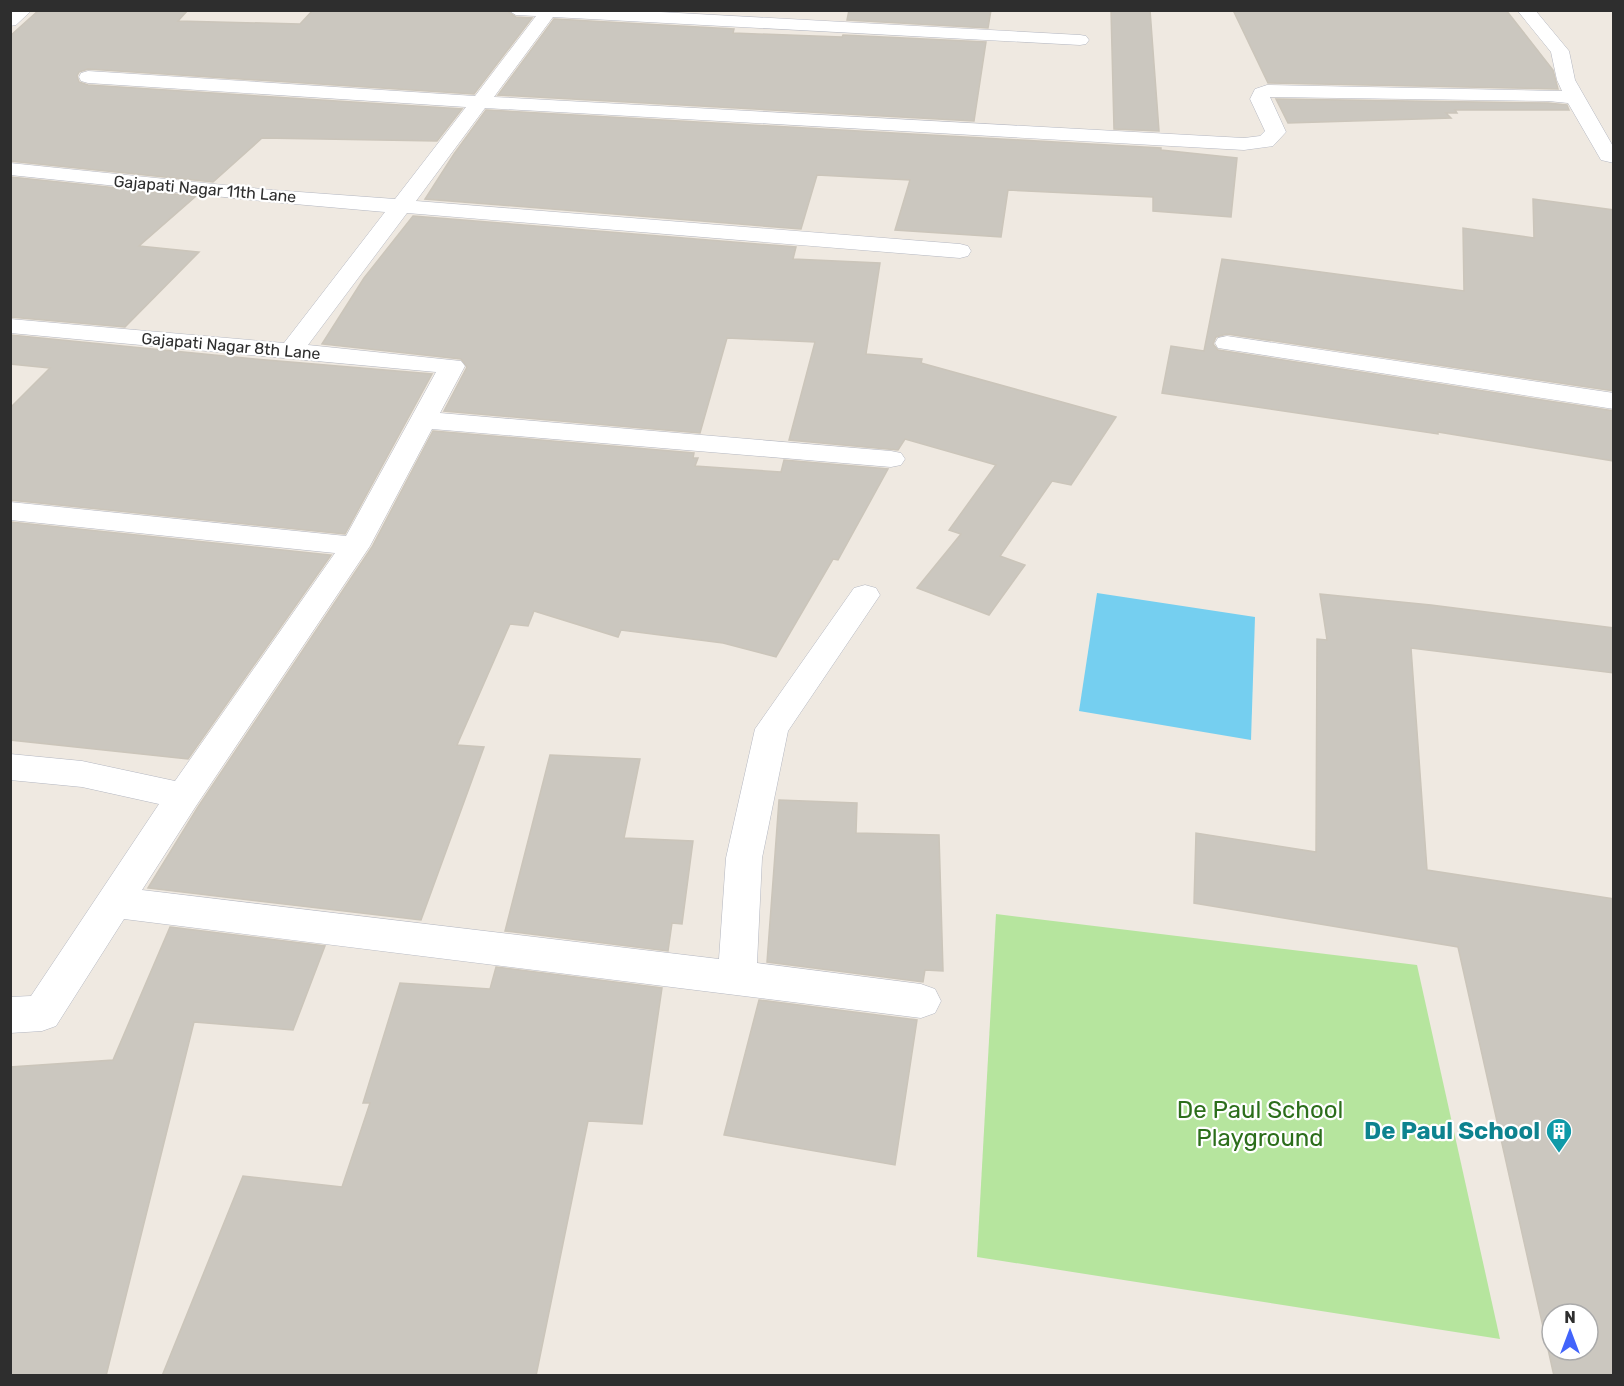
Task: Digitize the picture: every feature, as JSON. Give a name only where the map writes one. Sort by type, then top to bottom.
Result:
[{"type":"street","points":[[10,21],[24,10]]},
{"type":"street","points":[[516,10],[1080,40]]},
{"type":"street","points":[[1525,10],[1560,51],[1566,80],[1575,98],[1608,156],[1614,157]]},
{"type":"street","points":[[291,351],[548,12]]},
{"type":"street","points":[[88,77],[481,102],[1257,144],[1266,142],[1276,132],[1260,99],[1262,93],[1274,90],[1548,95],[1575,98]]},
{"type":"street","name":"Gajapati Nagar 11th Lane","points":[[10,169],[148,184],[400,206],[960,251]]},
{"type":"street","name":"Gajapati Nagar 8th Lane","points":[[10,326],[452,366],[423,420]]},
{"type":"street","points":[[1227,344],[1614,401]]},
{"type":"street","points":[[10,1015],[42,1013],[183,795],[355,546],[423,420],[891,459]]},
{"type":"street","points":[[10,511],[355,546]]},
{"type":"street","points":[[737,978],[744,858],[772,729],[865,595]]},
{"type":"street","points":[[10,767],[82,774],[183,795]]},
{"type":"street","points":[[113,902],[921,1001]]},
{"type":"green space","name":"De Paul School Playground","points":[[996,914],[1417,965],[1500,1339],[977,1257]]},
{"type":"water","points":[[1097,593],[1255,617],[1251,740],[1079,711]]},
{"type":"building","points":[[39,10],[188,10],[178,21],[300,24],[313,10],[506,10],[516,17],[532,18],[474,94],[88,69],[79,72],[77,76],[79,82],[88,85],[462,109],[437,141],[262,138],[213,182],[10,161],[10,36]]},
{"type":"building","points":[[849,10],[991,10],[988,28],[847,20]]},
{"type":"building","points":[[1111,10],[1150,10],[1159,131],[1114,129]]},
{"type":"building","points":[[1233,10],[1506,10],[1553,70],[1558,89],[1268,83]]},
{"type":"building","points":[[554,19],[734,29],[733,33],[842,37],[843,35],[986,42],[974,121],[498,95]]},
{"type":"building","points":[[1276,99],[1548,103],[1567,105],[1569,110],[1455,110],[1457,113],[1446,113],[1451,118],[1288,123]]},
{"type":"building","points":[[486,110],[1161,148],[1161,150],[1237,158],[1231,217],[1153,211],[1153,197],[1008,190],[1001,237],[895,230],[910,180],[817,175],[801,229],[425,199]]},
{"type":"building","points":[[10,177],[196,196],[139,246],[199,252],[125,327],[10,317]]},
{"type":"building","points":[[1533,199],[1614,210],[1614,391],[1227,334],[1216,337],[1213,344],[1218,350],[1614,411],[1614,461],[1438,432],[1438,434],[1162,393],[1171,346],[1204,351],[1222,259],[1464,291],[1463,228],[1534,238]]},
{"type":"building","points":[[413,216],[796,247],[793,259],[880,263],[866,354],[922,359],[921,363],[1116,417],[1071,485],[1052,481],[1000,556],[1025,565],[989,615],[917,588],[961,534],[949,530],[996,465],[905,439],[898,450],[789,440],[815,342],[727,338],[700,433],[444,411],[467,367],[461,359],[322,344],[364,278]]},
{"type":"building","points":[[10,335],[432,374],[345,534],[10,500],[10,408],[50,368],[10,364]]},
{"type":"building","points":[[433,431],[694,453],[693,458],[698,458],[695,466],[781,472],[784,460],[888,469],[838,560],[833,559],[776,657],[723,643],[621,630],[618,637],[534,611],[528,626],[510,624],[457,745],[484,747],[421,920],[148,888],[198,807],[372,547]]},
{"type":"building","points":[[10,522],[331,555],[188,759],[10,740]]},
{"type":"building","points":[[1320,594],[1431,605],[1614,628],[1614,673],[1411,648],[1427,870],[1614,899],[1614,1376],[1554,1376],[1551,1362],[1600,1362],[1600,1302],[1540,1302],[1540,1313],[1458,947],[1194,903],[1196,833],[1316,852],[1317,639],[1327,640]]},
{"type":"building","points":[[550,755],[640,759],[624,838],[693,841],[682,924],[672,923],[668,951],[505,931]]},
{"type":"building","points":[[779,800],[857,803],[856,833],[939,835],[943,971],[925,970],[923,982],[767,962]]},
{"type":"building","points":[[170,927],[325,946],[293,1030],[194,1022],[106,1376],[10,1376],[10,1067],[113,1060]]},
{"type":"building","points":[[496,967],[662,988],[642,1124],[588,1121],[536,1376],[162,1376],[243,1176],[342,1187],[370,1103],[363,1103],[400,983],[490,989]]},
{"type":"building","points":[[759,1000],[917,1020],[895,1165],[724,1135]]},
{"type":"place","name":"De Paul School","points":[[1559,1154]]}]
